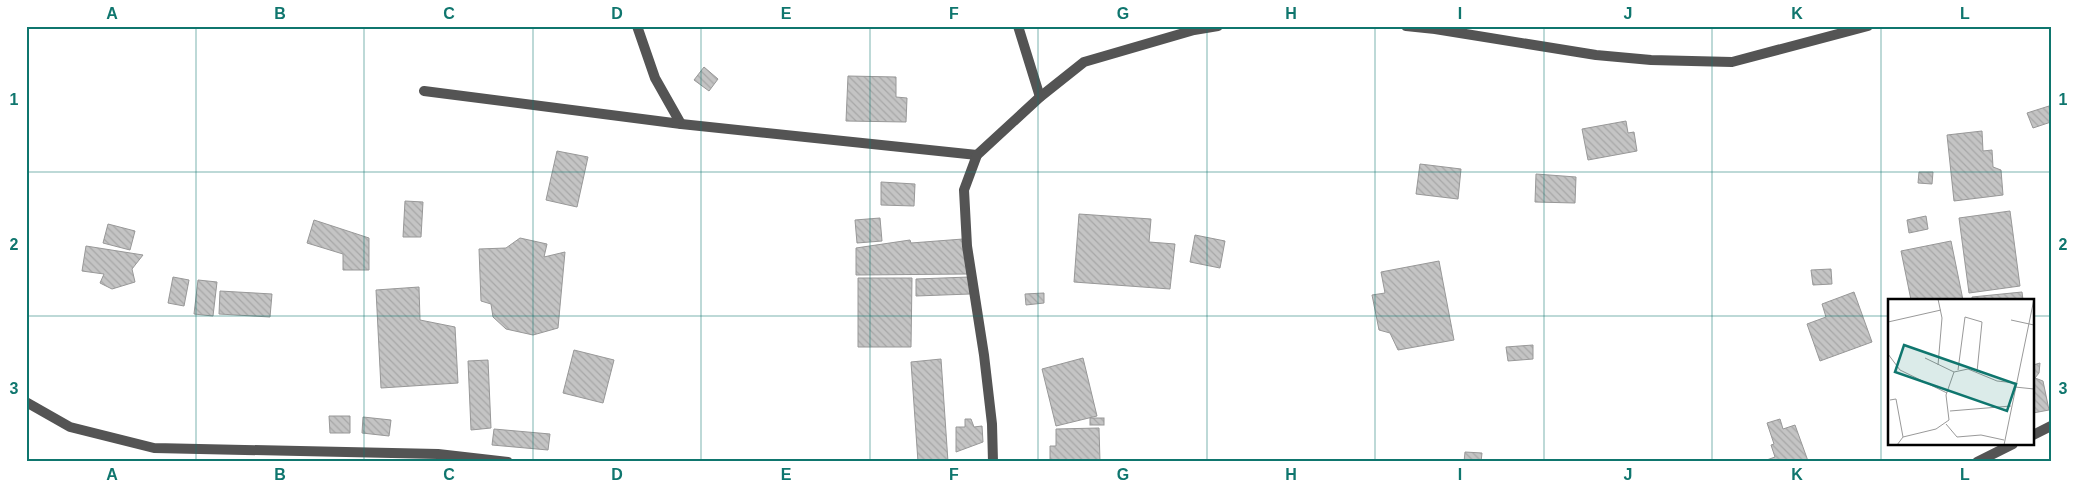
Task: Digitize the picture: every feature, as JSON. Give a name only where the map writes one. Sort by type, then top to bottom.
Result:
[{"type":"street","points":[[637,26],[655,78],[681,124]]},
{"type":"street","points":[[1018,26],[1040,97]]},
{"type":"street","points":[[993,462],[992,424],[967,237],[964,190],[977,155],[1040,97],[1084,62],[1194,30],[1218,26]]},
{"type":"street","points":[[1406,26],[1436,29],[1596,56],[1652,60],[1732,62],[1868,26]]},
{"type":"street","points":[[424,91],[681,124],[977,155]]},
{"type":"street","points":[[26,402],[70,427],[154,448],[438,454],[508,462]]},
{"type":"street","points":[[2034,434],[2051,426]]},
{"type":"street","points":[[1977,462],[2009,446]]},
{"type":"building","points":[[704,67],[718,79],[709,91],[694,80]]},
{"type":"building","points":[[848,76],[896,77],[896,97],[907,98],[906,122],[846,121]]},
{"type":"building","points":[[2049,106],[2051,122],[2033,128],[2027,113]]},
{"type":"building","points":[[1626,121],[1628,133],[1634,132],[1637,151],[1588,160],[1582,129]]},
{"type":"building","points":[[1982,131],[1983,151],[1992,150],[1993,167],[2001,170],[2003,195],[1954,201],[1947,135]]},
{"type":"building","points":[[557,151],[588,157],[577,207],[546,200]]},
{"type":"building","points":[[1420,164],[1461,169],[1458,199],[1416,194]]},
{"type":"building","points":[[1919,172],[1933,172],[1932,184],[1918,183]]},
{"type":"building","points":[[1536,174],[1576,177],[1575,203],[1535,202]]},
{"type":"building","points":[[881,182],[915,184],[914,206],[881,205]]},
{"type":"building","points":[[405,201],[423,202],[421,237],[403,237]]},
{"type":"building","points":[[2010,211],[2020,286],[1969,293],[1959,218]]},
{"type":"building","points":[[1079,214],[1151,219],[1149,242],[1175,244],[1170,289],[1074,282]]},
{"type":"building","points":[[1926,216],[1928,229],[1909,233],[1907,220]]},
{"type":"building","points":[[880,218],[882,241],[857,243],[855,220]]},
{"type":"building","points":[[314,220],[369,238],[369,270],[343,270],[343,254],[307,243]]},
{"type":"building","points":[[108,224],[135,231],[130,250],[103,243]]},
{"type":"building","points":[[1195,235],[1225,241],[1220,268],[1190,262]]},
{"type":"building","points":[[520,238],[547,244],[544,257],[565,252],[558,328],[533,335],[506,329],[493,317],[491,304],[481,301],[479,249],[506,248]]},
{"type":"building","points":[[963,239],[968,274],[856,275],[856,248],[910,240],[911,243]]},
{"type":"building","points":[[1951,241],[1963,299],[1911,299],[1901,251]]},
{"type":"building","points":[[86,246],[143,255],[132,269],[135,282],[112,289],[100,283],[104,274],[82,271]]},
{"type":"building","points":[[1439,261],[1454,340],[1398,350],[1390,333],[1379,330],[1372,295],[1385,293],[1381,272]]},
{"type":"building","points":[[1831,269],[1832,284],[1813,285],[1811,270]]},
{"type":"building","points":[[173,277],[189,280],[184,306],[168,303]]},
{"type":"building","points":[[969,277],[970,294],[916,296],[916,279]]},
{"type":"building","points":[[858,278],[912,278],[911,347],[858,347]]},
{"type":"building","points":[[198,280],[217,282],[213,316],[194,314]]},
{"type":"building","points":[[419,287],[420,320],[455,327],[458,383],[381,388],[376,290]]},
{"type":"building","points":[[220,291],[272,294],[270,317],[219,314]]},
{"type":"building","points":[[1854,292],[1872,342],[1820,361],[1807,324],[1826,317],[1822,304]]},
{"type":"building","points":[[2022,292],[2023,299],[1972,299],[1972,297]]},
{"type":"building","points":[[1044,293],[1044,303],[1026,305],[1025,294]]},
{"type":"building","points":[[1533,345],[1533,359],[1508,361],[1506,347]]},
{"type":"building","points":[[574,350],[614,360],[603,403],[563,393]]},
{"type":"building","points":[[1083,358],[1097,416],[1056,426],[1042,369]]},
{"type":"building","points":[[941,359],[948,462],[918,462],[911,362]]},
{"type":"building","points":[[488,360],[491,428],[471,430],[468,361]]},
{"type":"building","points":[[2040,363],[2039,373],[2035,378],[2043,381],[2049,410],[2034,413],[2034,365]]},
{"type":"building","points":[[329,416],[350,416],[350,433],[330,433]]},
{"type":"building","points":[[363,417],[391,420],[389,436],[362,433]]},
{"type":"building","points":[[1090,418],[1104,418],[1104,425],[1090,425]]},
{"type":"building","points":[[965,419],[971,419],[974,427],[982,426],[983,442],[956,452],[956,427],[965,427]]},
{"type":"building","points":[[1780,419],[1783,429],[1795,425],[1808,461],[1761,462],[1775,457],[1771,445],[1774,444],[1767,423]]},
{"type":"building","points":[[1099,428],[1100,462],[1050,462],[1050,446],[1056,446],[1056,429]]},
{"type":"building","points":[[494,429],[550,434],[548,450],[492,445]]},
{"type":"building","points":[[1465,452],[1482,453],[1481,462],[1464,462]]}]
